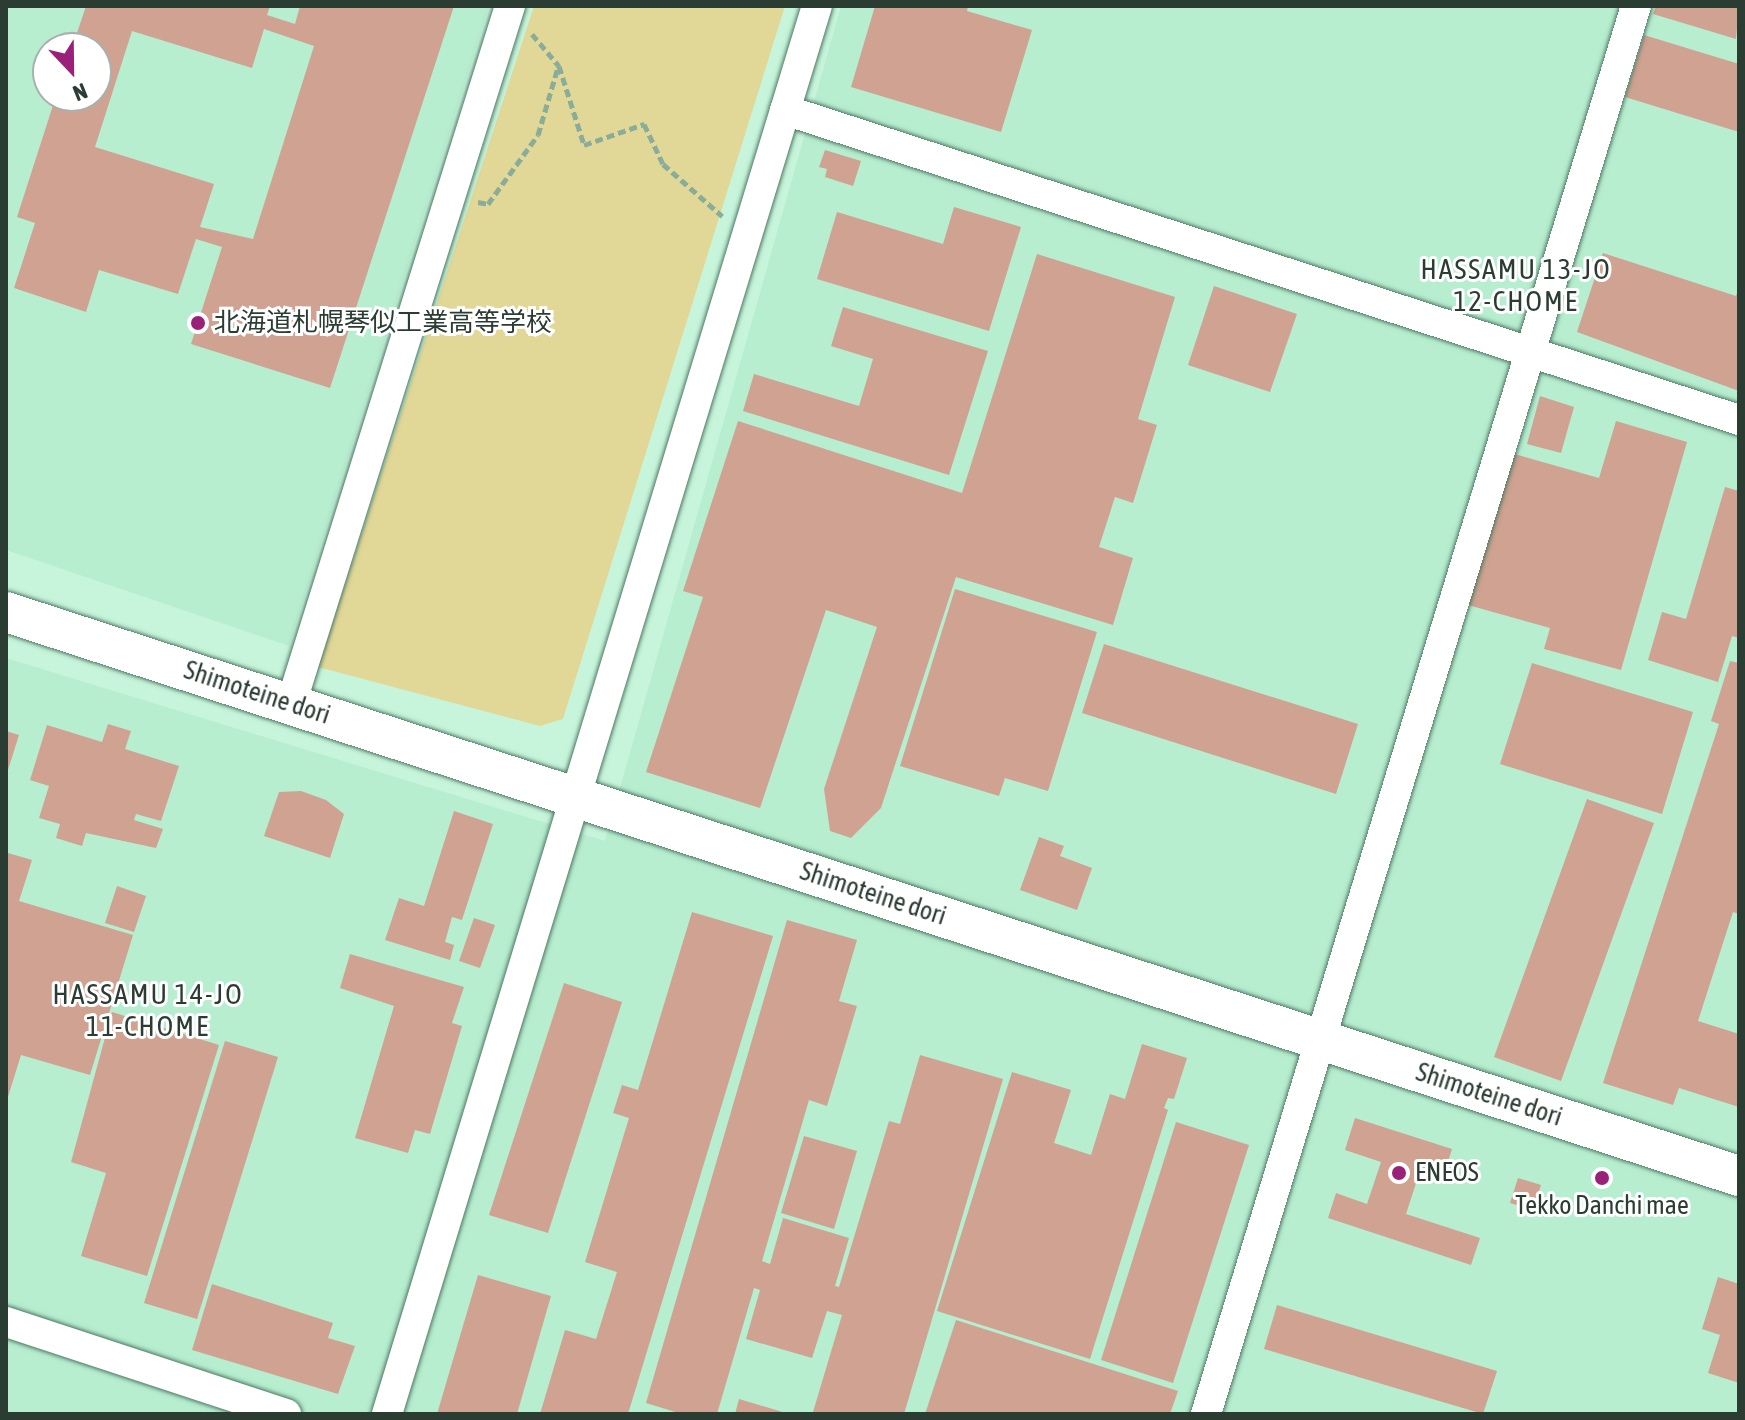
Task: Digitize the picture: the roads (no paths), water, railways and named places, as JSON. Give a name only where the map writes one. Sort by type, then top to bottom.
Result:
[{"type":"main road","name":"Shimoteine dori","points":[[6,612],[1739,1176]]},
{"type":"street","points":[[291,704],[510,6]]},
{"type":"street","points":[[387,1414],[817,6]]},
{"type":"street","points":[[1206,1414],[1636,6]]},
{"type":"street","points":[[785,110],[1739,420]]},
{"type":"street","points":[[6,1322],[286,1414]]},
{"type":"place","name":"北海道札幌琴似工業高等学校","points":[[198,323]]},
{"type":"place","name":"ENEOS","points":[[1399,1173]]},
{"type":"place","name":"Tekko Danchi mae","points":[[1602,1178]]},
{"type":"district","name":"HASSAMU 13-JO 12-CHOME","points":[[1516,285]]},
{"type":"district","name":"HASSAMU 14-JO 11-CHOME","points":[[148,1010]]}]
